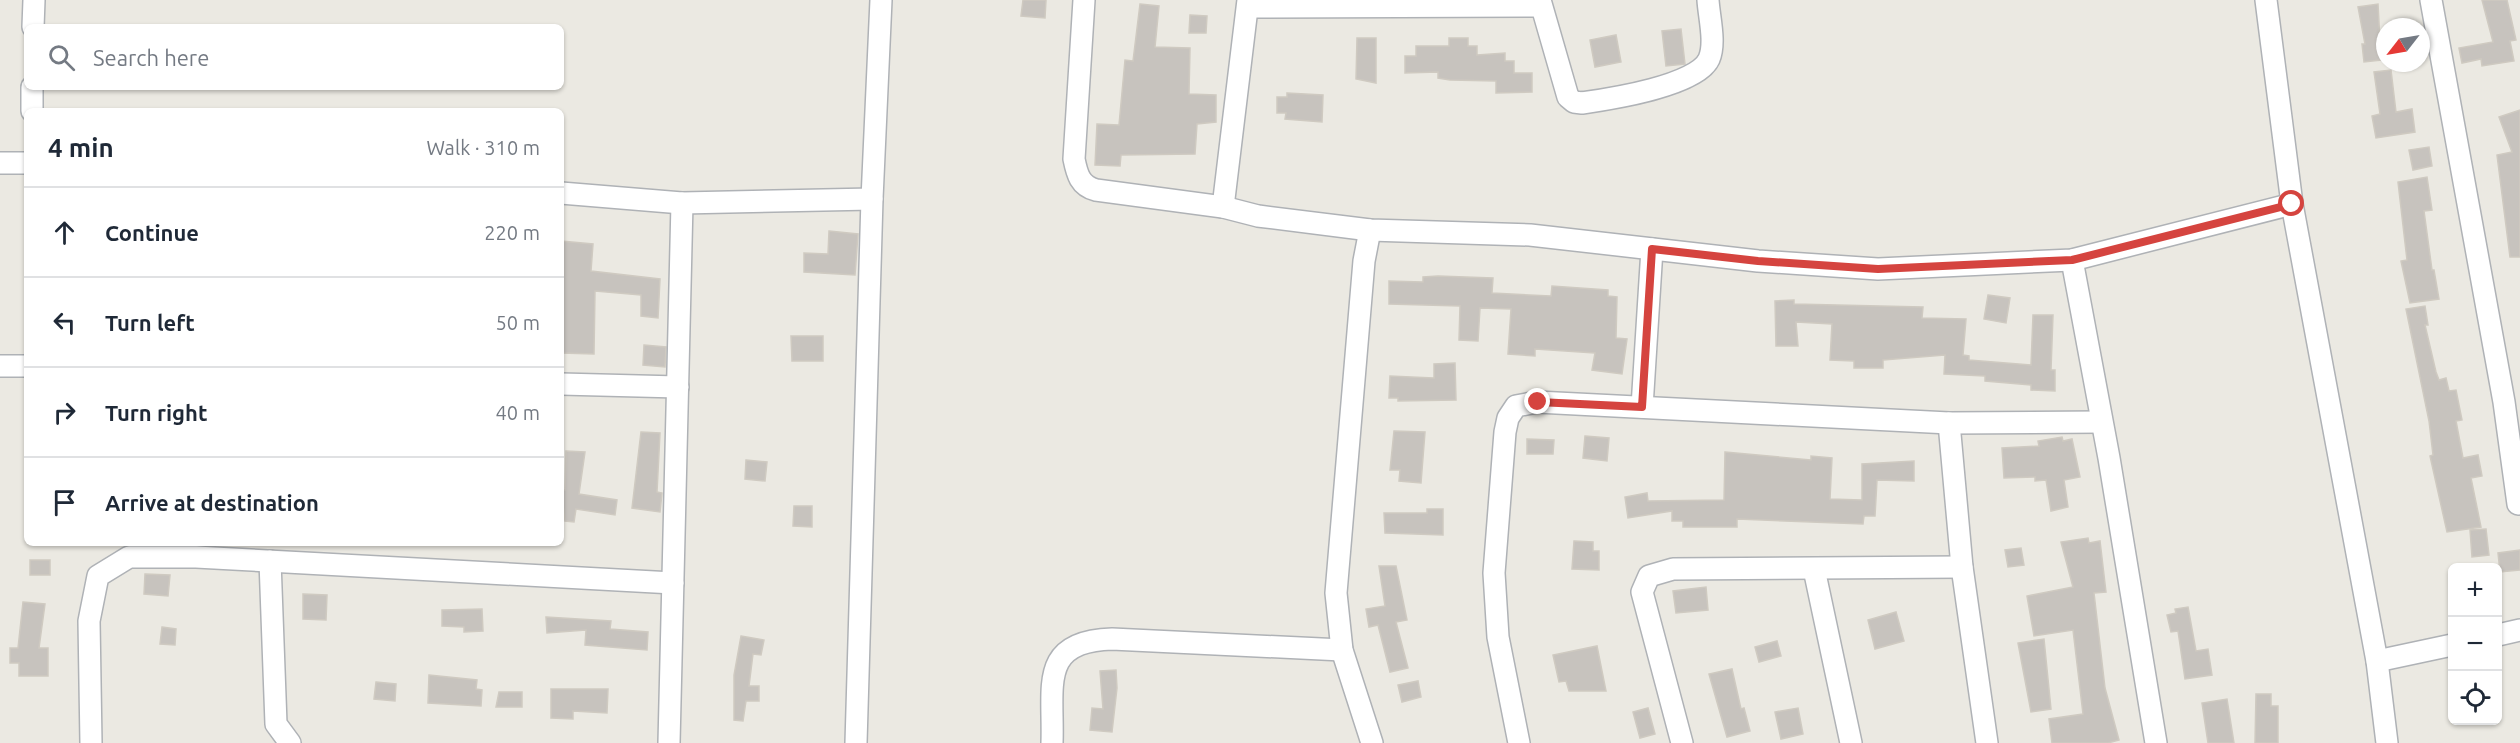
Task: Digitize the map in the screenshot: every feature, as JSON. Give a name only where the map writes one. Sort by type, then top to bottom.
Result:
[{"type":"street","points":[[33,0],[33,24]]},
{"type":"street","points":[[856,743],[872,199],[881,0]]},
{"type":"street","points":[[1084,0],[1074,159],[1079,179],[1087,188],[1096,190],[1223,207],[1258,216],[1370,230],[1530,235],[1758,261],[1878,269],[2072,260],[2292,204]]},
{"type":"street","points":[[1223,207],[1248,4],[1540,3],[1568,97],[1574,102],[1582,103],[1678,82],[1702,69],[1712,51],[1708,0]]},
{"type":"street","points":[[2266,0],[2292,204],[2377,661],[2387,743]]},
{"type":"street","points":[[2431,0],[2512,401],[2518,504]]},
{"type":"street","points":[[32,90],[32,108]]},
{"type":"street","points":[[0,163],[24,164]]},
{"type":"street","points":[[564,193],[682,203],[872,199]]},
{"type":"street","points":[[669,743],[682,203]]},
{"type":"street","points":[[1370,230],[1364,261],[1336,593],[1342,650],[1371,743]]},
{"type":"street","points":[[1642,407],[1652,249]]},
{"type":"street","points":[[2072,260],[2156,743]]},
{"type":"street","points":[[0,366],[24,366]]},
{"type":"street","points":[[564,384],[678,387]]},
{"type":"street","points":[[1519,743],[1498,637],[1494,573],[1499,489],[1508,418],[1515,406],[1538,402],[1949,423],[2102,422]]},
{"type":"street","points":[[1949,423],[1962,567],[1987,743]]},
{"type":"street","points":[[91,743],[89,621],[98,576],[129,557],[196,557],[673,583]]},
{"type":"street","points":[[270,561],[276,724],[290,743]]},
{"type":"street","points":[[1682,743],[1642,592],[1649,576],[1672,569],[1962,567]]},
{"type":"street","points":[[1814,569],[1851,743]]},
{"type":"street","points":[[2502,634],[2520,630]]},
{"type":"street","points":[[1052,743],[1054,675],[1057,663],[1074,644],[1091,639],[1112,639],[1342,650]]},
{"type":"street","points":[[2377,661],[2448,646]]},
{"type":"building","points":[[1023,0],[1046,0],[1045,18],[1021,16]]},
{"type":"building","points":[[2482,0],[2507,0],[2516,40],[2510,41],[2514,61],[2482,66],[2481,59],[2462,63],[2459,48],[2493,42]]},
{"type":"building","points":[[1140,4],[1159,6],[1155,47],[1190,48],[1189,94],[1216,95],[1216,122],[1197,124],[1195,154],[1121,155],[1120,166],[1095,165],[1097,124],[1119,125],[1125,60],[1133,61]]},
{"type":"building","points":[[2378,4],[2376,61],[2364,62],[2362,44],[2365,44],[2358,7]]},
{"type":"building","points":[[1190,15],[1207,16],[1206,33],[1189,33]]},
{"type":"building","points":[[1681,29],[1685,64],[1666,66],[1662,31]]},
{"type":"building","points":[[1616,35],[1621,62],[1595,67],[1590,40]]},
{"type":"building","points":[[1357,38],[1376,38],[1376,83],[1356,79]]},
{"type":"building","points":[[1449,38],[1468,38],[1468,46],[1477,46],[1477,55],[1505,53],[1505,61],[1514,61],[1514,73],[1532,73],[1532,92],[1496,93],[1496,81],[1450,80],[1438,78],[1438,72],[1405,73],[1405,56],[1416,56],[1416,46],[1449,46]]},
{"type":"building","points":[[2374,72],[2391,72],[2396,112],[2412,109],[2415,132],[2376,138],[2372,116],[2380,114]]},
{"type":"building","points":[[1287,93],[1323,95],[1322,122],[1285,119],[1286,113],[1277,113],[1277,97],[1287,97]]},
{"type":"building","points":[[2520,110],[2520,257],[2510,257],[2497,155],[2512,152],[2499,117]]},
{"type":"building","points":[[2429,147],[2432,166],[2413,170],[2409,150]]},
{"type":"building","points":[[2427,177],[2432,210],[2424,211],[2432,270],[2434,270],[2439,299],[2410,303],[2401,261],[2407,260],[2398,182]]},
{"type":"building","points":[[829,231],[858,234],[855,275],[804,272],[804,253],[828,254]]},
{"type":"building","points":[[564,241],[593,244],[591,271],[660,279],[658,318],[641,316],[641,295],[595,291],[594,354],[564,353]]},
{"type":"building","points":[[1423,277],[1493,278],[1492,293],[1551,296],[1552,286],[1608,290],[1608,296],[1617,297],[1616,338],[1627,339],[1622,374],[1592,370],[1595,353],[1535,349],[1535,356],[1508,354],[1511,309],[1480,308],[1478,341],[1459,340],[1460,306],[1389,304],[1389,281],[1423,282]]},
{"type":"building","points":[[1988,295],[2010,298],[2006,323],[1984,319]]},
{"type":"building","points":[[1794,300],[1794,304],[1923,307],[1922,318],[1966,319],[1963,355],[1969,356],[1969,360],[2031,365],[2033,315],[2053,315],[2051,370],[2055,370],[2055,391],[2031,390],[2031,385],[1985,381],[1985,376],[1944,374],[1945,355],[1883,360],[1883,368],[1854,368],[1854,361],[1830,360],[1832,324],[1796,322],[1798,346],[1776,346],[1775,301]]},
{"type":"building","points":[[2425,306],[2428,325],[2425,325],[2436,372],[2439,380],[2446,378],[2449,391],[2456,390],[2462,420],[2456,421],[2463,458],[2478,455],[2482,476],[2471,478],[2481,527],[2447,532],[2430,456],[2433,455],[2429,421],[2406,309]]},
{"type":"building","points":[[791,336],[823,336],[823,361],[792,361]]},
{"type":"building","points":[[644,345],[666,347],[665,367],[643,365]]},
{"type":"building","points":[[1455,363],[1456,400],[1398,401],[1398,398],[1389,398],[1390,376],[1434,378],[1434,364]]},
{"type":"building","points":[[1394,431],[1425,432],[1421,483],[1399,481],[1400,470],[1390,470]]},
{"type":"building","points":[[641,432],[660,433],[657,492],[662,493],[660,512],[632,508]]},
{"type":"building","points":[[1585,436],[1609,438],[1607,461],[1583,458]]},
{"type":"building","points":[[2062,437],[2063,441],[2072,439],[2080,477],[2064,480],[2068,507],[2051,511],[2046,480],[2035,481],[2035,477],[2004,478],[2002,448],[2039,446],[2038,441]]},
{"type":"building","points":[[1527,439],[1554,440],[1553,454],[1527,454]]},
{"type":"building","points":[[566,451],[585,452],[579,494],[617,500],[615,515],[576,509],[574,522],[565,521]]},
{"type":"building","points":[[1725,452],[1811,460],[1811,456],[1832,458],[1830,499],[1862,500],[1862,464],[1914,461],[1914,481],[1877,480],[1875,516],[1864,516],[1863,524],[1737,519],[1737,527],[1683,527],[1683,521],[1672,521],[1672,511],[1628,518],[1625,497],[1647,493],[1648,501],[1724,500]]},
{"type":"building","points":[[746,460],[767,462],[765,481],[745,479]]},
{"type":"building","points":[[794,506],[812,506],[812,527],[793,526]]},
{"type":"building","points":[[1427,509],[1443,509],[1443,535],[1385,533],[1384,513],[1427,513]]},
{"type":"building","points":[[2486,529],[2489,555],[2472,557],[2470,530]]},
{"type":"building","points":[[2088,538],[2089,543],[2100,541],[2106,592],[2094,593],[2105,688],[2119,740],[2108,743],[2052,743],[2049,719],[2083,714],[2073,630],[2034,636],[2027,596],[2073,587],[2061,542]]},
{"type":"building","points":[[1574,541],[1593,542],[1593,551],[1599,551],[1599,570],[1572,569]]},
{"type":"building","points":[[2021,548],[2024,565],[2008,567],[2005,550]]},
{"type":"building","points":[[2520,550],[2520,570],[2502,572],[2502,563],[2499,563],[2498,553]]},
{"type":"building","points":[[30,560],[50,560],[50,575],[30,575]]},
{"type":"building","points":[[1379,566],[1396,566],[1407,620],[1396,622],[1408,668],[1390,672],[1378,625],[1369,627],[1366,609],[1385,606]]},
{"type":"building","points":[[145,574],[170,575],[168,596],[144,594]]},
{"type":"building","points":[[1706,587],[1708,610],[1676,613],[1673,591]]},
{"type":"building","points":[[303,594],[327,595],[326,620],[303,619]]},
{"type":"building","points":[[23,602],[45,604],[39,648],[48,648],[48,676],[19,676],[19,663],[10,663],[10,648],[18,648]]},
{"type":"building","points":[[2188,607],[2196,651],[2208,649],[2212,675],[2185,679],[2178,631],[2171,632],[2167,615],[2176,613],[2175,609]]},
{"type":"building","points":[[482,609],[483,631],[464,632],[464,627],[442,626],[442,610]]},
{"type":"building","points":[[1896,612],[1904,641],[1875,649],[1868,620]]},
{"type":"building","points":[[546,617],[611,621],[610,629],[648,632],[647,650],[585,645],[586,630],[547,633]]},
{"type":"building","points":[[162,627],[176,629],[175,645],[160,644]]},
{"type":"building","points":[[741,636],[764,640],[761,655],[753,654],[749,686],[759,686],[759,701],[746,701],[743,721],[734,720],[734,675]]},
{"type":"building","points":[[2044,639],[2051,709],[2031,712],[2018,643]]},
{"type":"building","points":[[1777,641],[1781,656],[1759,662],[1755,647]]},
{"type":"building","points":[[1597,646],[1606,691],[1569,691],[1566,681],[1559,682],[1553,655]]},
{"type":"building","points":[[1732,669],[1741,709],[1744,708],[1750,731],[1727,737],[1709,674]]},
{"type":"building","points":[[1116,670],[1117,688],[1112,732],[1090,730],[1092,708],[1103,709],[1100,671]]},
{"type":"building","points":[[429,675],[477,680],[476,689],[482,690],[481,706],[428,703]]},
{"type":"building","points":[[1418,681],[1421,697],[1402,702],[1398,685]]},
{"type":"building","points":[[376,682],[396,684],[395,701],[374,699]]},
{"type":"building","points":[[551,689],[608,689],[607,713],[573,711],[573,719],[551,718]]},
{"type":"building","points":[[499,692],[522,692],[522,707],[496,707]]},
{"type":"building","points":[[2256,694],[2271,694],[2271,706],[2278,706],[2278,743],[2255,743]]},
{"type":"building","points":[[2227,699],[2234,743],[2208,743],[2202,703]]},
{"type":"building","points":[[1648,708],[1655,734],[1640,738],[1633,712]]},
{"type":"building","points":[[1798,708],[1803,734],[1781,739],[1775,712]]},
{"type":"route","points":[[1538,402],[1642,407],[1652,249],[1758,261],[1878,269],[2072,260],[2292,204]]}]
